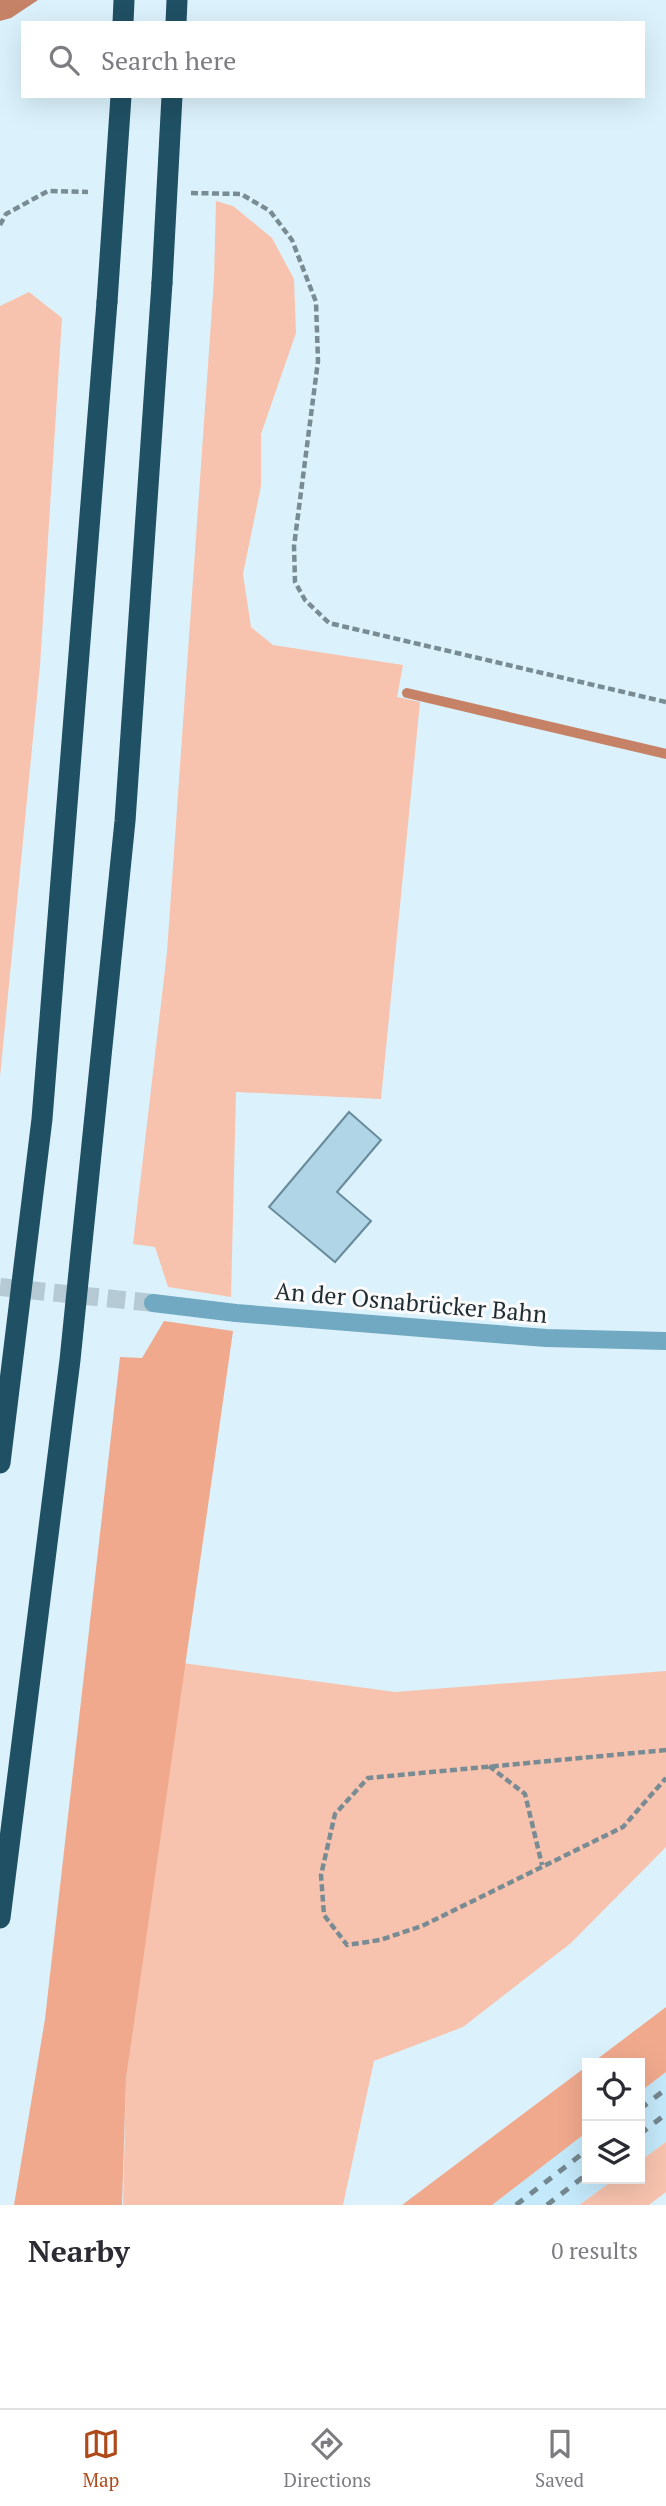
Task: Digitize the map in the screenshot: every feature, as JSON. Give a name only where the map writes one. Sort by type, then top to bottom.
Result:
[{"type":"highway","points":[[123,21],[124,0]]},
{"type":"highway","points":[[176,21],[177,0]]},
{"type":"highway","points":[[0,1463],[42,1119],[121,98]]},
{"type":"highway","points":[[0,1918],[70,1360],[125,821],[162,283],[172,98]]},
{"type":"street","name":"An der Osnabrücker Bahn","points":[[153,1303],[236,1313],[546,1338],[666,1341]]},
{"type":"path","points":[[0,225],[6,214],[48,191],[89,192]]},
{"type":"path","points":[[186,193],[241,194],[270,211],[292,240],[316,302],[318,361],[294,546],[295,582],[305,600],[329,623],[666,702]]},
{"type":"path","points":[[666,1750],[368,1778],[335,1814],[321,1875],[324,1915],[347,1945],[380,1940],[422,1926],[623,1827],[666,1778]]},
{"type":"path","points":[[489,1766],[525,1794],[542,1865]]},
{"type":"shaded area","points":[[0,0],[38,0],[11,18],[0,21]]},
{"type":"shaded area","points":[[216,201],[233,206],[272,238],[294,279],[296,333],[261,434],[261,486],[243,574],[251,627],[273,645],[403,665],[397,697],[420,702],[381,1099],[236,1092],[231,1297],[168,1287],[155,1247],[133,1244],[167,952],[214,279]]},
{"type":"shaded area","points":[[29,292],[62,318],[40,666],[0,1077],[0,306]]},
{"type":"shaded area","points":[[164,1321],[233,1331],[126,2079],[122,2205],[14,2205],[45,2019],[120,1357],[142,1358]]},
{"type":"shaded area","points":[[183,1663],[395,1692],[666,1671],[666,1847],[571,1943],[463,2027],[374,2061],[343,2205],[123,2205],[126,2079]]},
{"type":"shaded area","points":[[666,2007],[666,2072],[645,2088],[645,2058],[599,2058]]},
{"type":"shaded area","points":[[582,2070],[582,2136],[492,2205],[402,2205]]},
{"type":"shaded area","points":[[666,2072],[666,2142],[645,2157],[645,2121],[645,2088]]},
{"type":"shaded area","points":[[582,2136],[582,2184],[608,2184],[579,2205],[492,2205]]},
{"type":"shaded area","points":[[666,2142],[666,2192],[649,2205],[579,2205],[608,2184],[645,2184],[645,2157]]},
{"type":"building","points":[[349,1112],[381,1140],[337,1192],[371,1221],[335,1262],[269,1207]]},
{"type":"waterway","points":[[407,693],[666,754]]},
{"type":"tunnel","points":[[0,1287],[153,1303]]},
{"type":"railway","points":[[645,2105],[666,2089]]},
{"type":"railway","points":[[645,2130],[666,2114]]},
{"type":"railway","points":[[516,2205],[582,2154]]},
{"type":"railway","points":[[547,2205],[582,2178]]}]
